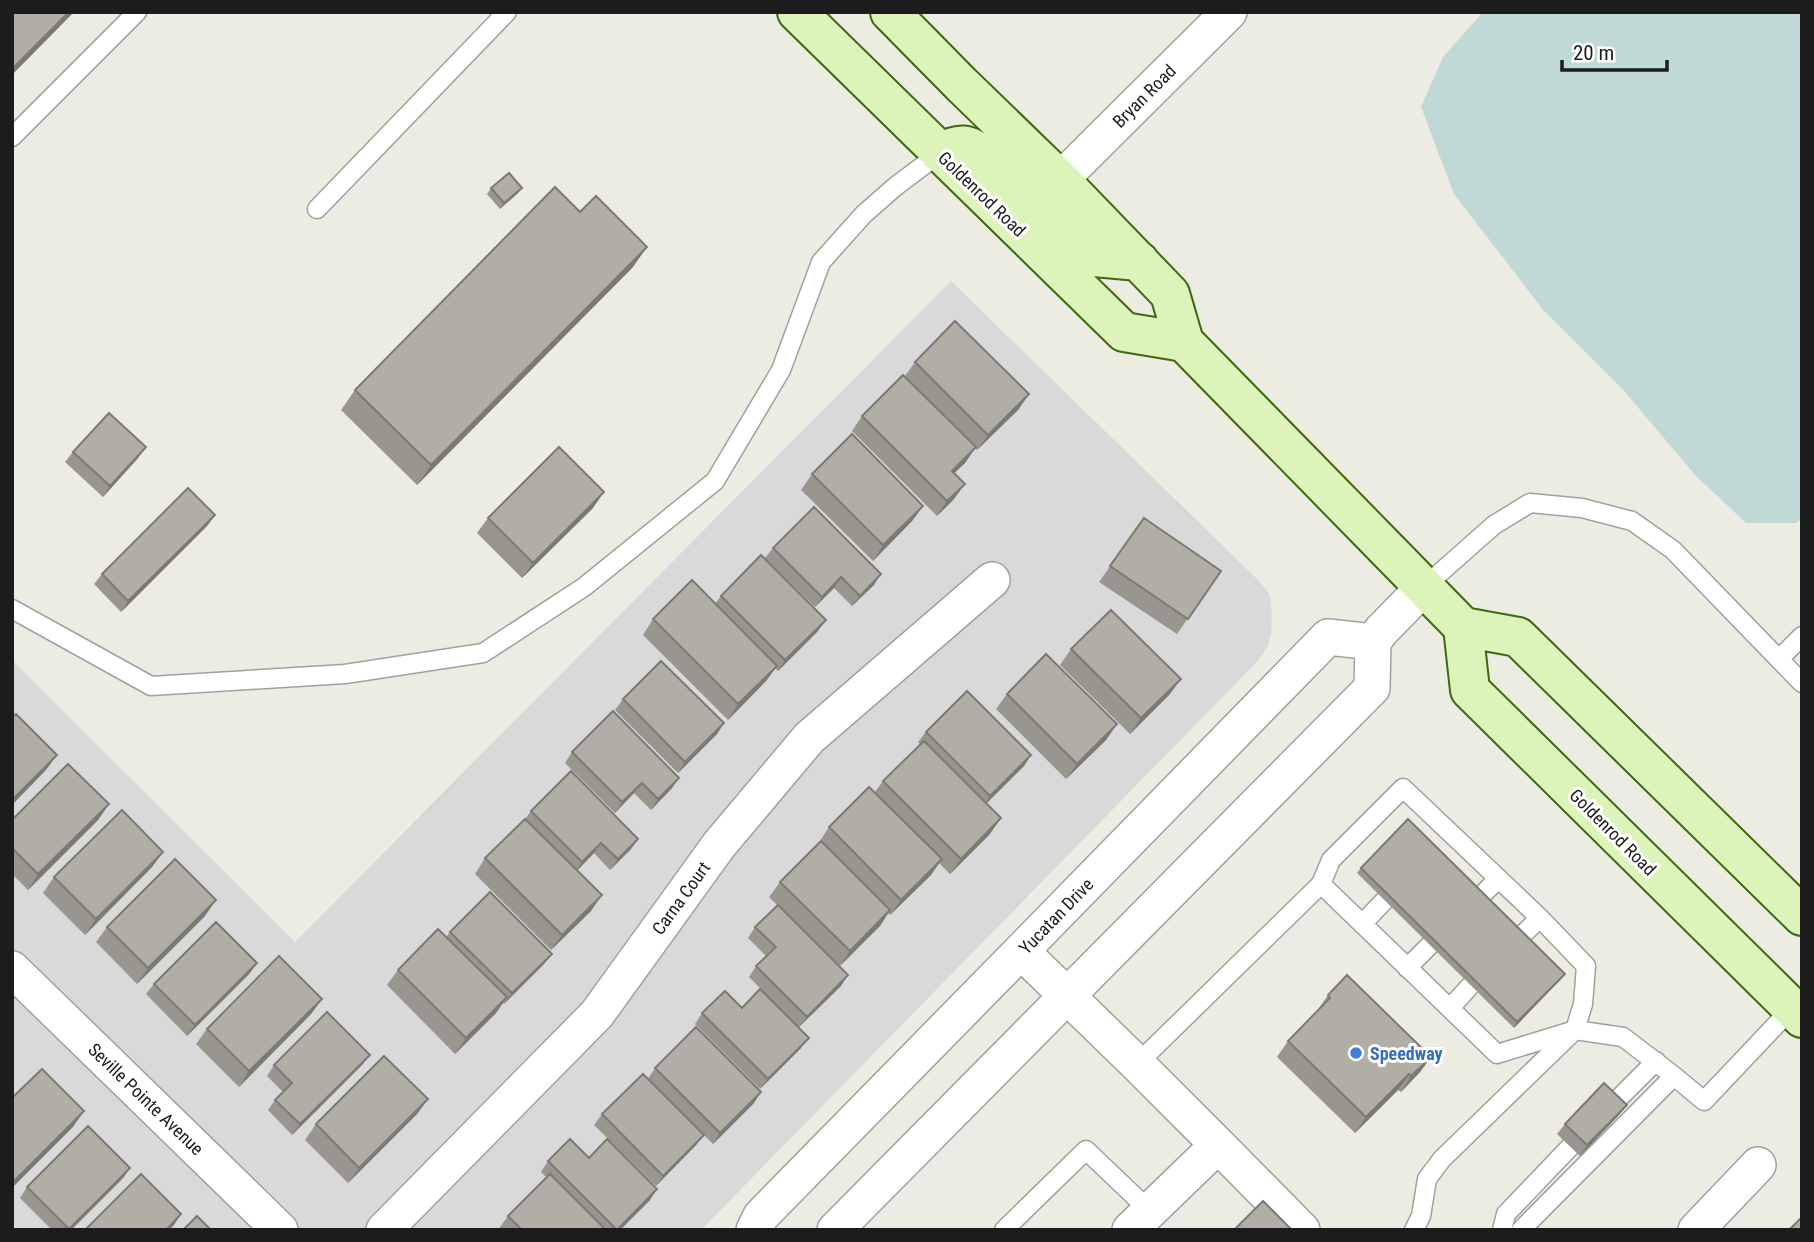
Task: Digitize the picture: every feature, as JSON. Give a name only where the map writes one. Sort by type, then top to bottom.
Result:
[{"type":"main road","name":"Goldenrod Road","points":[[797,12],[1124,332],[1184,342]]},
{"type":"main road","points":[[890,12],[1060,180],[1170,294],[1184,342],[1463,627],[1518,637],[1802,916]]},
{"type":"main road","points":[[940,153],[956,145],[969,146],[985,156],[1083,256],[1139,261]]},
{"type":"main road","name":"Goldenrod Road","points":[[1463,627],[1470,690],[1797,1013]]},
{"type":"street","name":"Bryan Road","points":[[1060,180],[1229,12]]},
{"type":"street","name":"Carna Court","points":[[384,1230],[597,1014],[719,845],[809,738],[992,580]]},
{"type":"street","points":[[835,1230],[1372,688],[1373,642],[1424,587]]},
{"type":"street","name":"Yucatan Drive","points":[[754,1230],[761,1216],[1328,637],[1373,642]]},
{"type":"street","points":[[1021,951],[1303,1230]]},
{"type":"street","name":"Seville Pointe Avenue","points":[[12,969],[280,1230]]},
{"type":"street","points":[[1140,1220],[1218,1145]]},
{"type":"street","points":[[1696,1230],[1758,1165]]},
{"type":"lane","points":[[12,137],[137,12]]},
{"type":"lane","points":[[317,209],[507,12]]},
{"type":"lane","points":[[12,609],[151,687],[345,674],[483,653],[584,587],[715,481],[781,370],[821,261],[864,214],[940,153]]},
{"type":"lane","points":[[1424,587],[1494,525],[1530,503],[1582,508],[1632,521],[1672,550],[1802,683]]},
{"type":"lane","points":[[1779,659],[1802,636]]},
{"type":"lane","points":[[1137,1064],[1321,884],[1331,860],[1403,788],[1446,839],[1498,879],[1586,966],[1583,1004],[1575,1030],[1442,1159],[1427,1179],[1417,1223]]},
{"type":"lane","points":[[1479,898],[1498,879]]},
{"type":"lane","points":[[1321,884],[1497,1054],[1575,1030],[1623,1037],[1704,1101],[1797,1013]]},
{"type":"lane","points":[[1362,923],[1385,900]]},
{"type":"lane","points":[[1519,937],[1540,918]]},
{"type":"lane","points":[[1408,968],[1430,945]]},
{"type":"lane","points":[[1450,1008],[1471,985]]},
{"type":"lane","points":[[1610,1107],[1656,1061]]},
{"type":"lane","points":[[1521,1230],[1674,1076]]},
{"type":"lane","points":[[1502,1230],[1506,1214],[1570,1147]]},
{"type":"lane","points":[[1004,1230],[1086,1150],[1140,1220]]},
{"type":"shaded area","points":[[1483,12],[1802,12],[1802,519],[1796,523],[1746,523],[1695,475],[1625,392],[1544,311],[1454,194],[1421,107],[1443,57]]},
{"type":"shaded area","points":[[951,281],[1258,580],[1270,595],[1272,615],[1268,646],[1257,662],[701,1230],[12,1230],[12,660],[295,942]]},
{"type":"building","points":[[12,12],[69,12],[12,69]]},
{"type":"building","points":[[509,173],[522,188],[504,203],[491,188]]},
{"type":"building","points":[[555,187],[580,212],[596,196],[647,247],[431,465],[355,390]]},
{"type":"building","points":[[955,321],[1029,394],[988,435],[915,362]]},
{"type":"building","points":[[903,375],[976,447],[952,471],[965,484],[947,501],[862,416]]},
{"type":"building","points":[[109,413],[146,447],[110,486],[73,452]]},
{"type":"building","points":[[852,434],[923,506],[883,545],[812,474]]},
{"type":"building","points":[[559,447],[604,492],[533,563],[488,518]]},
{"type":"building","points":[[188,488],[215,515],[128,601],[102,574]]},
{"type":"building","points":[[814,507],[881,574],[860,596],[841,577],[822,597],[773,548]]},
{"type":"building","points":[[1144,518],[1221,571],[1188,619],[1110,566]]},
{"type":"building","points":[[761,555],[826,620],[785,660],[721,596]]},
{"type":"building","points":[[692,580],[777,666],[738,704],[653,619]]},
{"type":"building","points":[[1111,610],[1181,679],[1141,718],[1071,649]]},
{"type":"building","points":[[1046,654],[1117,724],[1077,764],[1007,694]]},
{"type":"building","points":[[661,661],[724,723],[685,762],[623,699]]},
{"type":"building","points":[[967,691],[1031,755],[990,796],[926,732]]},
{"type":"building","points":[[613,711],[679,778],[658,799],[642,783],[622,802],[572,752]]},
{"type":"building","points":[[16,714],[57,755],[12,800],[12,717]]},
{"type":"building","points":[[924,741],[1001,818],[961,859],[883,781]]},
{"type":"building","points":[[68,764],[109,804],[38,874],[12,848],[12,820]]},
{"type":"building","points":[[571,771],[638,839],[618,859],[601,843],[582,862],[531,811]]},
{"type":"building","points":[[869,787],[942,859],[901,900],[829,827]]},
{"type":"building","points":[[122,810],[163,852],[96,919],[54,877]]},
{"type":"building","points":[[525,819],[602,895],[562,935],[485,858]]},
{"type":"building","points":[[1408,819],[1565,974],[1517,1022],[1361,868]]},
{"type":"building","points":[[821,841],[890,910],[850,951],[780,882]]},
{"type":"building","points":[[175,859],[216,900],[148,968],[107,927]]},
{"type":"building","points":[[490,892],[552,954],[512,993],[450,932]]},
{"type":"building","points":[[778,905],[848,975],[807,1017],[756,966],[776,947],[755,927]]},
{"type":"building","points":[[216,922],[257,963],[195,1025],[154,984]]},
{"type":"building","points":[[438,929],[507,997],[466,1038],[398,970]]},
{"type":"building","points":[[279,956],[322,999],[249,1071],[207,1029]]},
{"type":"building","points":[[1347,975],[1431,1057],[1411,1076],[1409,1074],[1366,1117],[1288,1041],[1330,998],[1328,995]]},
{"type":"building","points":[[760,989],[809,1038],[768,1079],[702,1013],[725,991],[742,1008]]},
{"type":"building","points":[[327,1012],[370,1055],[300,1124],[275,1100],[292,1083],[274,1065]]},
{"type":"building","points":[[696,1027],[761,1092],[720,1133],[655,1068]]},
{"type":"building","points":[[384,1056],[428,1099],[359,1168],[316,1124]]},
{"type":"building","points":[[42,1069],[84,1111],[12,1183],[12,1098]]},
{"type":"building","points":[[643,1074],[704,1135],[663,1176],[602,1114]]},
{"type":"building","points":[[1604,1083],[1627,1105],[1587,1145],[1565,1124]]},
{"type":"building","points":[[88,1126],[130,1168],[69,1229],[27,1187]]},
{"type":"building","points":[[570,1139],[589,1158],[607,1139],[657,1189],[617,1230],[548,1161]]},
{"type":"building","points":[[141,1174],[181,1214],[166,1230],[85,1230]]},
{"type":"building","points":[[550,1174],[606,1230],[522,1230],[508,1216]]},
{"type":"building","points":[[1263,1201],[1292,1230],[1234,1230]]},
{"type":"building","points":[[197,1216],[211,1230],[183,1230]]},
{"type":"building","points":[[1802,1217],[1802,1230],[1789,1230]]},
{"type":"place","name":"Speedway","points":[[1356,1053]]}]
